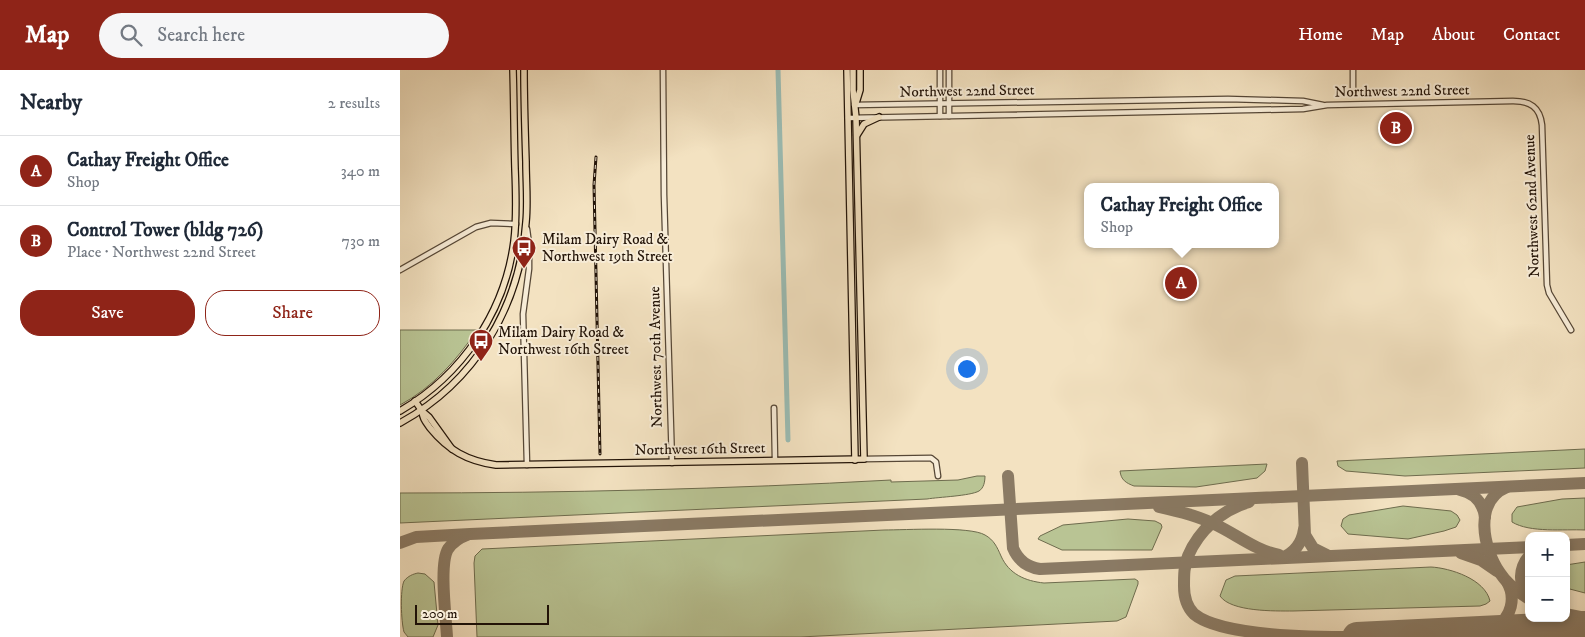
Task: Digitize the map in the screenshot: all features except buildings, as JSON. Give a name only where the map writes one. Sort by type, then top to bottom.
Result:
[{"type":"main road","points":[[400,411],[437,385],[458,364],[484,328],[496,306],[505,281],[513,251],[516,224],[513,70]]},
{"type":"main road","points":[[400,423],[422,410],[446,391],[469,368],[499,324],[508,305],[518,274],[526,225],[524,70]]},
{"type":"main road","points":[[847,70],[856,460]]},
{"type":"main road","points":[[853,70],[853,90],[856,105],[864,459]]},
{"type":"main road","points":[[856,105],[860,90],[860,70]]},
{"type":"main road","points":[[514,103],[525,103]]},
{"type":"main road","points":[[856,137],[864,124],[880,117]]},
{"type":"main road","points":[[515,164],[526,182]]},
{"type":"main road","points":[[516,224],[526,225]]},
{"type":"main road","name":"Northwest 16th Street","points":[[415,402],[429,417],[453,450],[469,458],[489,464],[527,465],[864,459]]},
{"type":"street","name":"Northwest 70th Avenue","points":[[663,70],[664,195],[672,463]]},
{"type":"street","points":[[940,70],[940,116]]},
{"type":"street","points":[[949,70],[949,116]]},
{"type":"street","points":[[1353,70],[1353,91]]},
{"type":"street","name":"Northwest 22nd Street","points":[[848,105],[1262,99],[1302,101],[1327,105],[1513,101],[1525,102],[1536,108]]},
{"type":"street","name":"Northwest 22nd Street","points":[[848,118],[1139,111],[1303,110],[1327,105]]},
{"type":"street","name":"Northwest 62nd Avenue","points":[[1536,108],[1542,125],[1546,285],[1571,330]]},
{"type":"street","points":[[400,270],[476,227],[497,223],[516,224]]},
{"type":"street","points":[[526,225],[529,244],[528,280],[523,314],[527,465]]},
{"type":"street","points":[[774,408],[775,460]]},
{"type":"street","name":"Northwest 16th Street","points":[[864,459],[931,458],[936,462],[938,476]]},
{"type":"green space","points":[[400,330],[477,330],[461,352],[433,382],[400,405]]},
{"type":"green space","points":[[1585,449],[1585,468],[1405,476],[1346,471],[1338,466],[1337,461]]},
{"type":"green space","points":[[1267,464],[1265,471],[1257,478],[1196,487],[1134,486],[1124,481],[1120,471]]},
{"type":"green space","points":[[985,476],[981,490],[975,493],[927,499],[400,523],[400,493],[646,490],[891,480],[891,482],[958,480]]},
{"type":"green space","points":[[1585,498],[1585,530],[1537,529],[1512,522],[1512,514],[1517,507],[1562,499]]},
{"type":"green space","points":[[1403,506],[1451,511],[1460,520],[1456,527],[1408,539],[1348,534],[1341,526],[1343,519],[1349,515]]},
{"type":"green space","points":[[1128,519],[1155,521],[1161,524],[1162,527],[1152,550],[1062,550],[1038,539],[1040,536],[1063,525]]},
{"type":"green space","points":[[952,529],[977,532],[993,541],[1008,568],[1018,576],[1037,582],[1135,579],[1138,581],[1138,584],[1126,617],[1117,621],[800,637],[477,637],[474,563],[475,556],[482,549],[884,530]]},
{"type":"green space","points":[[1585,562],[1585,593],[1570,589],[1570,564]]},
{"type":"green space","points":[[1431,567],[1457,572],[1466,576],[1487,593],[1490,601],[1480,606],[1276,611],[1243,608],[1226,601],[1220,596],[1226,580],[1235,576]]},
{"type":"green space","points":[[418,573],[425,574],[434,582],[438,625],[433,637],[408,637],[404,632],[401,606],[403,585],[407,578]]},
{"type":"waterway","points":[[778,70],[788,440]]},
{"type":"taxiway","points":[[1302,463],[1305,535],[1313,548],[1327,555]]},
{"type":"taxiway","points":[[1008,476],[1013,548],[1024,562],[1031,567],[1040,569],[1525,547]]},
{"type":"taxiway","points":[[400,543],[416,537],[470,534],[1585,483]]},
{"type":"taxiway","points":[[1507,487],[1496,494],[1489,503],[1485,514],[1486,539],[1494,563],[1503,577],[1513,588],[1525,596]]},
{"type":"taxiway","points":[[1460,490],[1477,499],[1485,517]]},
{"type":"taxiway","points":[[1249,502],[1230,510],[1212,522],[1193,547],[1187,560],[1184,578],[1185,598],[1191,611],[1207,622],[1248,631],[1296,636],[1357,637]]},
{"type":"taxiway","points":[[1159,507],[1206,520],[1261,549],[1279,555]]},
{"type":"taxiway","points":[[1281,558],[1297,547],[1302,539],[1304,529]]},
{"type":"taxiway","points":[[447,637],[443,578],[445,556],[452,544],[467,535]]},
{"type":"taxiway","points":[[1570,545],[1585,544]]},
{"type":"taxiway","points":[[1461,553],[1481,560],[1497,571]]},
{"type":"taxiway","points":[[1525,563],[1521,581],[1525,592]]},
{"type":"taxiway","points":[[1472,632],[1495,627],[1509,613],[1512,600],[1507,582]]},
{"type":"taxiway","points":[[1570,615],[1585,618]]},
{"type":"runway","points":[[1357,637],[1585,626]]},
{"type":"railway","points":[[596,157],[594,185],[600,454]]},
{"type":"place","name":"Control Tower (bldg 726)","points":[[1396,128]]},
{"type":"place","name":"Milam Dairy Road & Northwest 19th Street","points":[[524,269]]},
{"type":"place","name":"Cathay Freight Office","points":[[1181,283]]},
{"type":"place","name":"Milam Dairy Road & Northwest 16th Street","points":[[481,362]]}]
